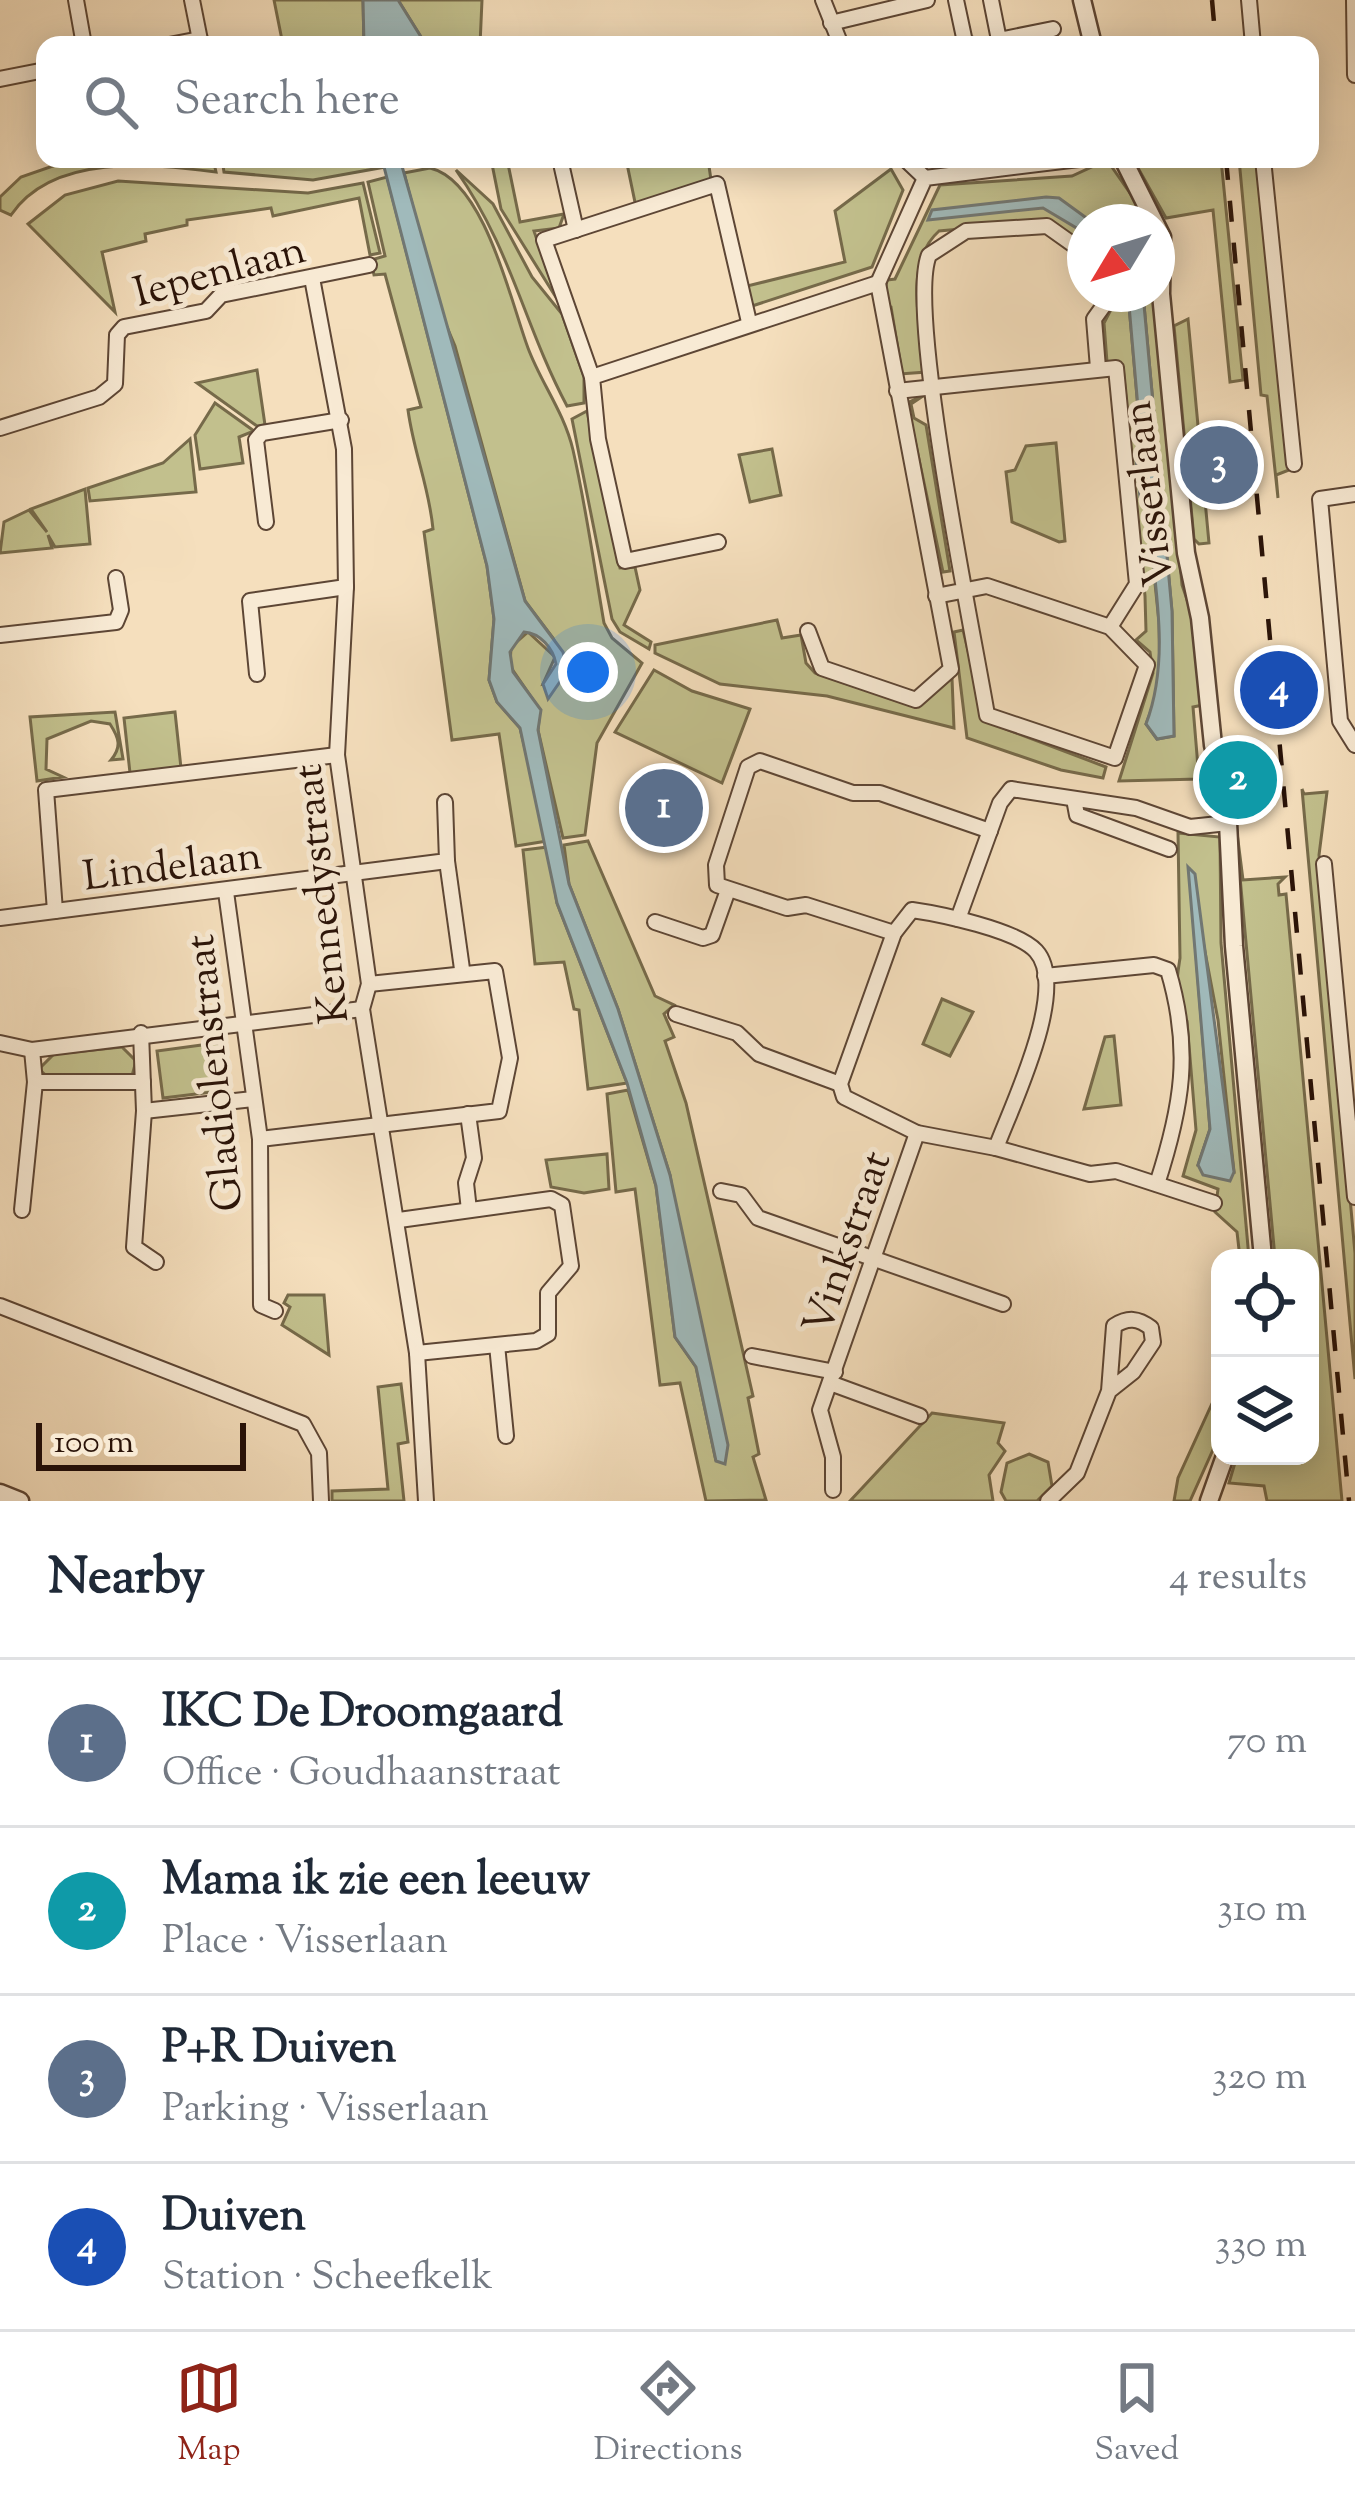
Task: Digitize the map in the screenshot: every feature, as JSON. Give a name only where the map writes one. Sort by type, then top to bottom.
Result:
[{"type":"street","points":[[76,0],[82,36]]},
{"type":"street","points":[[193,0],[200,36]]},
{"type":"street","points":[[823,0],[837,36]]},
{"type":"street","points":[[831,23],[928,0]]},
{"type":"street","points":[[956,0],[964,36]]},
{"type":"street","points":[[991,0],[998,36]]},
{"type":"street","points":[[1082,0],[1091,36]]},
{"type":"street","points":[[1249,0],[1252,36]]},
{"type":"street","points":[[1354,0],[1355,75]]},
{"type":"street","points":[[1019,36],[1053,29]]},
{"type":"street","points":[[0,79],[36,72]]},
{"type":"street","points":[[562,168],[576,230]]},
{"type":"street","points":[[914,168],[925,178]]},
{"type":"street","points":[[925,178],[1006,168]]},
{"type":"street","name":"Visserlaan","points":[[1128,168],[1162,237],[1161,294],[1186,553],[1228,823],[1234,946],[1262,1249]]},
{"type":"street","points":[[1264,168],[1294,464]]},
{"type":"street","points":[[808,631],[822,668],[916,700],[951,669],[878,283],[925,178]]},
{"type":"street","points":[[718,542],[625,561],[598,439],[592,376],[544,240],[717,184],[749,322]]},
{"type":"street","points":[[936,596],[966,589],[986,586],[1110,628],[1147,665],[1118,753],[1107,759],[987,715],[966,589],[933,384],[921,283],[928,255],[966,231],[1047,226],[1067,240]]},
{"type":"street","name":"Iepenlaan","points":[[0,428],[99,397],[115,384],[117,335],[124,327],[206,311],[221,295],[370,266]]},
{"type":"street","name":"Kennedystraat","points":[[312,278],[341,420],[346,586],[337,755],[370,984],[362,1009],[417,1353],[426,1501]]},
{"type":"street","points":[[592,376],[878,283]]},
{"type":"street","points":[[1098,368],[1094,319],[1099,312]]},
{"type":"street","points":[[897,391],[1115,368],[1137,584],[1110,628]]},
{"type":"street","points":[[266,523],[256,440],[262,433],[341,420]]},
{"type":"street","points":[[1355,494],[1320,499],[1340,722],[1355,745]]},
{"type":"street","points":[[0,635],[116,622],[121,610],[116,578]]},
{"type":"street","points":[[257,674],[250,601],[346,586]]},
{"type":"street","points":[[55,911],[42,799],[46,790],[337,755]]},
{"type":"street","points":[[894,933],[806,905],[788,908],[728,890],[713,878],[748,767],[760,761],[853,793],[880,793],[990,831]]},
{"type":"street","points":[[958,919],[1011,789],[1136,808],[1190,827],[1228,823]]},
{"type":"street","points":[[1074,799],[1077,815],[1168,849]]},
{"type":"street","points":[[445,802],[447,861],[461,968]]},
{"type":"street","name":"Lindelaan","points":[[0,918],[447,861]]},
{"type":"street","points":[[1324,864],[1355,1197]]},
{"type":"street","points":[[655,922],[703,938],[712,935],[728,890]]},
{"type":"street","name":"Gladiolenstraat","points":[[226,892],[260,1139],[261,1305],[274,1311]]},
{"type":"street","points":[[996,1148],[1041,1025],[1045,976],[1040,956],[1031,946],[958,919],[912,910],[894,933],[841,1084],[844,1097],[861,1110],[917,1133],[996,1148],[1090,1174],[1115,1171],[1214,1204]]},
{"type":"street","points":[[1045,976],[1154,965],[1168,970],[1184,1075],[1181,1109],[1157,1184]]},
{"type":"street","points":[[260,1139],[499,1111],[510,1058],[495,971],[370,984]]},
{"type":"street","points":[[0,1043],[32,1050],[362,1009]]},
{"type":"street","points":[[676,1014],[737,1033],[759,1054],[841,1084]]},
{"type":"street","points":[[141,1033],[144,1111],[134,1247],[156,1262]]},
{"type":"street","points":[[22,1210],[35,1082],[32,1050]]},
{"type":"street","points":[[35,1082],[143,1082]]},
{"type":"street","points":[[144,1111],[254,1099]]},
{"type":"street","points":[[468,1114],[474,1158],[466,1183],[469,1210]]},
{"type":"street","name":"Vinkstraat","points":[[833,1490],[833,1457],[820,1410],[876,1262],[917,1133]]},
{"type":"street","points":[[721,1191],[741,1195],[758,1218],[1004,1304]]},
{"type":"street","points":[[399,1220],[551,1199],[562,1205],[571,1266],[548,1293],[548,1334],[417,1353]]},
{"type":"street","points":[[0,1306],[303,1424],[319,1453],[321,1501]]},
{"type":"street","points":[[1048,1501],[1076,1473],[1109,1391],[1107,1360],[1114,1326],[1126,1319],[1141,1320],[1151,1328],[1153,1342],[1133,1372],[1109,1391]]},
{"type":"street","points":[[496,1345],[506,1436]]},
{"type":"street","name":"Vinkstraat","points":[[752,1356],[832,1378],[920,1416]]},
{"type":"street","points":[[1209,1501],[1222,1465]]},
{"type":"street","points":[[0,1493],[20,1501]]},
{"type":"shaded area","points":[[274,0],[363,0],[364,36],[281,36]]},
{"type":"shaded area","points":[[398,0],[482,0],[480,36],[420,36]]},
{"type":"shaded area","points":[[47,168],[99,168],[52,181],[29,195],[11,215],[0,210],[0,197],[21,177]]},
{"type":"shaded area","points":[[223,168],[379,168],[313,180],[224,172]]},
{"type":"shaded area","points":[[430,168],[466,195],[493,246],[528,348],[569,436],[604,623],[612,638],[642,663],[597,743],[585,835],[563,838],[538,730],[540,710],[510,666],[511,647],[528,632],[555,657],[543,684],[564,678],[568,670],[553,638],[525,601],[455,346],[439,308],[404,173]]},
{"type":"shaded area","points":[[493,168],[509,168],[520,222],[564,214],[559,228],[534,231],[557,299],[501,209]]},
{"type":"shaded area","points":[[628,168],[709,168],[711,180],[636,207]]},
{"type":"shaded area","points":[[1090,168],[1113,168],[1138,204],[1067,204],[1067,233],[1049,221],[939,231],[928,245],[917,279],[926,372],[900,374],[895,366],[900,361],[891,307],[883,303],[887,280],[895,279],[940,185],[1072,176]]},
{"type":"shaded area","points":[[1138,168],[1222,168],[1243,380],[1230,382],[1213,210],[1175,216],[1175,204],[1158,204]]},
{"type":"shaded area","points":[[1240,168],[1260,168],[1289,470],[1276,475],[1278,498],[1267,396],[1261,395]]},
{"type":"shaded area","points":[[891,169],[903,190],[872,267],[749,307],[743,287],[845,262],[835,211]]},
{"type":"shaded area","points":[[456,170],[493,204],[532,277],[562,314],[584,377],[584,403],[567,406],[490,228]]},
{"type":"shaded area","points":[[387,177],[487,566],[494,619],[489,680],[497,702],[520,728],[547,841],[516,846],[499,734],[452,740],[424,532],[433,529],[431,513],[408,410],[421,407],[385,274],[374,275],[371,260],[385,256],[368,182]]},
{"type":"shaded area","points":[[118,181],[308,193],[363,183],[380,253],[370,255],[359,198],[273,216],[271,208],[187,220],[187,225],[145,234],[146,241],[102,252],[115,312],[28,224],[65,195]]},
{"type":"shaded area","points":[[1110,312],[1130,312],[1142,454],[1136,460],[1147,506],[1159,622],[1160,686],[1146,724],[1157,739],[1174,736],[1172,612],[1145,312],[1157,312],[1182,585],[1193,617],[1203,705],[1193,707],[1199,779],[1119,781],[1153,673],[1150,652],[1136,640],[1146,631],[1145,596],[1123,367],[1107,362],[1104,323]]},
{"type":"shaded area","points":[[1188,319],[1209,543],[1199,544],[1194,539],[1174,326]]},
{"type":"shaded area","points":[[257,370],[265,425],[257,426],[197,383]]},
{"type":"shaded area","points":[[926,394],[911,404],[914,418],[926,425],[950,571],[943,572],[907,403]]},
{"type":"shaded area","points":[[215,403],[254,431],[239,437],[243,463],[200,469],[195,435]]},
{"type":"shaded area","points":[[587,411],[620,568],[635,567],[640,590],[624,625],[651,642],[649,649],[620,632],[612,619],[572,419]]},
{"type":"shaded area","points":[[190,439],[196,492],[90,501],[88,488],[163,463]]},
{"type":"shaded area","points":[[1056,443],[1065,541],[1059,542],[1012,522],[1006,472],[1015,470],[1026,446]]},
{"type":"shaded area","points":[[772,449],[781,495],[750,502],[739,455]]},
{"type":"shaded area","points":[[85,489],[90,544],[55,547],[48,535],[52,548],[0,553],[4,522],[29,510],[47,532],[31,509]]},
{"type":"shaded area","points":[[777,620],[782,638],[801,635],[806,663],[815,673],[916,707],[952,678],[954,728],[827,696],[720,684],[655,653],[655,645]]},
{"type":"shaded area","points":[[963,630],[985,721],[1106,767],[1103,778],[1061,770],[967,738],[954,632]]},
{"type":"shaded area","points":[[654,670],[692,691],[750,709],[722,783],[615,732]]},
{"type":"shaded area","points":[[115,712],[123,759],[111,760],[118,742],[110,724],[91,721],[47,739],[46,769],[63,777],[37,781],[30,717]]},
{"type":"shaded area","points":[[175,712],[181,768],[130,773],[124,718]]},
{"type":"shaded area","points":[[1302,789],[1304,794],[1327,792],[1319,855],[1355,1253],[1355,1379]]},
{"type":"shaded area","points":[[1233,801],[1243,880],[1285,877],[1278,884],[1279,895],[1286,894],[1319,1249],[1274,1249]]},
{"type":"shaded area","points":[[1178,833],[1220,837],[1221,943],[1248,1249],[1239,1249],[1237,1232],[1215,1212],[1218,1189],[1183,1176],[1196,1130],[1187,1021],[1177,998]],"holes":[[[1189,868],[1218,1020],[1234,1172],[1198,1165],[1210,1129]]]},
{"type":"shaded area","points":[[588,841],[655,996],[674,1005],[664,1014],[674,1037],[665,1041],[686,1103],[753,1396],[748,1398],[759,1454],[753,1457],[766,1500],[706,1501],[680,1383],[660,1385],[635,1189],[616,1192],[607,1094],[628,1090],[656,1186],[675,1337],[696,1367],[716,1461],[670,1175],[618,1009],[569,884],[564,845]]},
{"type":"shaded area","points":[[548,847],[557,903],[627,1083],[588,1089],[579,1010],[574,1009],[564,962],[535,964],[523,850]]},
{"type":"shaded area","points":[[942,999],[973,1012],[950,1056],[923,1044]]},
{"type":"shaded area","points":[[1114,1036],[1121,1105],[1084,1109],[1105,1037]]},
{"type":"shaded area","points":[[224,1042],[229,1090],[163,1098],[157,1051]]},
{"type":"shaded area","points":[[122,1047],[136,1061],[132,1076],[57,1075],[51,1080],[39,1069],[54,1054]]},
{"type":"shaded area","points":[[607,1154],[609,1189],[584,1193],[551,1187],[546,1160]]},
{"type":"shaded area","points":[[1319,1252],[1342,1501],[1267,1501],[1264,1486],[1229,1483],[1234,1465],[1319,1465]]},
{"type":"shaded area","points":[[288,1295],[324,1295],[329,1355],[282,1325],[290,1307],[284,1303]]},
{"type":"shaded area","points":[[401,1384],[408,1442],[398,1444],[404,1501],[332,1501],[332,1491],[388,1489],[378,1387]]},
{"type":"shaded area","points":[[1211,1406],[1211,1454],[1190,1501],[1174,1501],[1178,1478]]},
{"type":"shaded area","points":[[932,1413],[1004,1423],[998,1443],[1005,1451],[989,1475],[993,1501],[850,1501]]},
{"type":"shaded area","points":[[1029,1454],[1048,1462],[1052,1486],[1037,1501],[1006,1501],[1001,1492],[1007,1463]]},
{"type":"water","points":[[363,0],[398,0],[420,36],[364,36]]},
{"type":"water","points":[[384,168],[403,168],[525,601],[563,652],[568,670],[548,699],[543,684],[556,664],[549,647],[524,632],[510,652],[513,672],[541,710],[538,730],[569,884],[618,1009],[670,1175],[728,1445],[725,1464],[716,1461],[696,1367],[675,1337],[656,1186],[627,1083],[557,903],[520,728],[497,702],[489,680],[494,619],[487,566]]},
{"type":"water","points":[[1059,198],[1067,204],[1067,222],[1043,208],[928,220],[932,210]]},
{"type":"water","points":[[1130,312],[1145,312],[1172,611],[1174,736],[1157,739],[1146,724],[1154,698],[1159,644],[1147,506],[1140,497],[1136,460],[1142,453]]},
{"type":"water","points":[[1188,867],[1195,874],[1234,1172],[1230,1181],[1203,1175],[1198,1165],[1210,1129]]},
{"type":"railway","points":[[1212,0],[1215,36]]},
{"type":"railway","points":[[1227,168],[1349,1501]]},
{"type":"place","name":"P+R Duiven","points":[[1219,465]]},
{"type":"place","name":"Duiven","points":[[1279,690]]},
{"type":"place","name":"Mama ik zie een leeuw","points":[[1238,780]]},
{"type":"place","name":"IKC De Droomgaard","points":[[664,808]]}]
